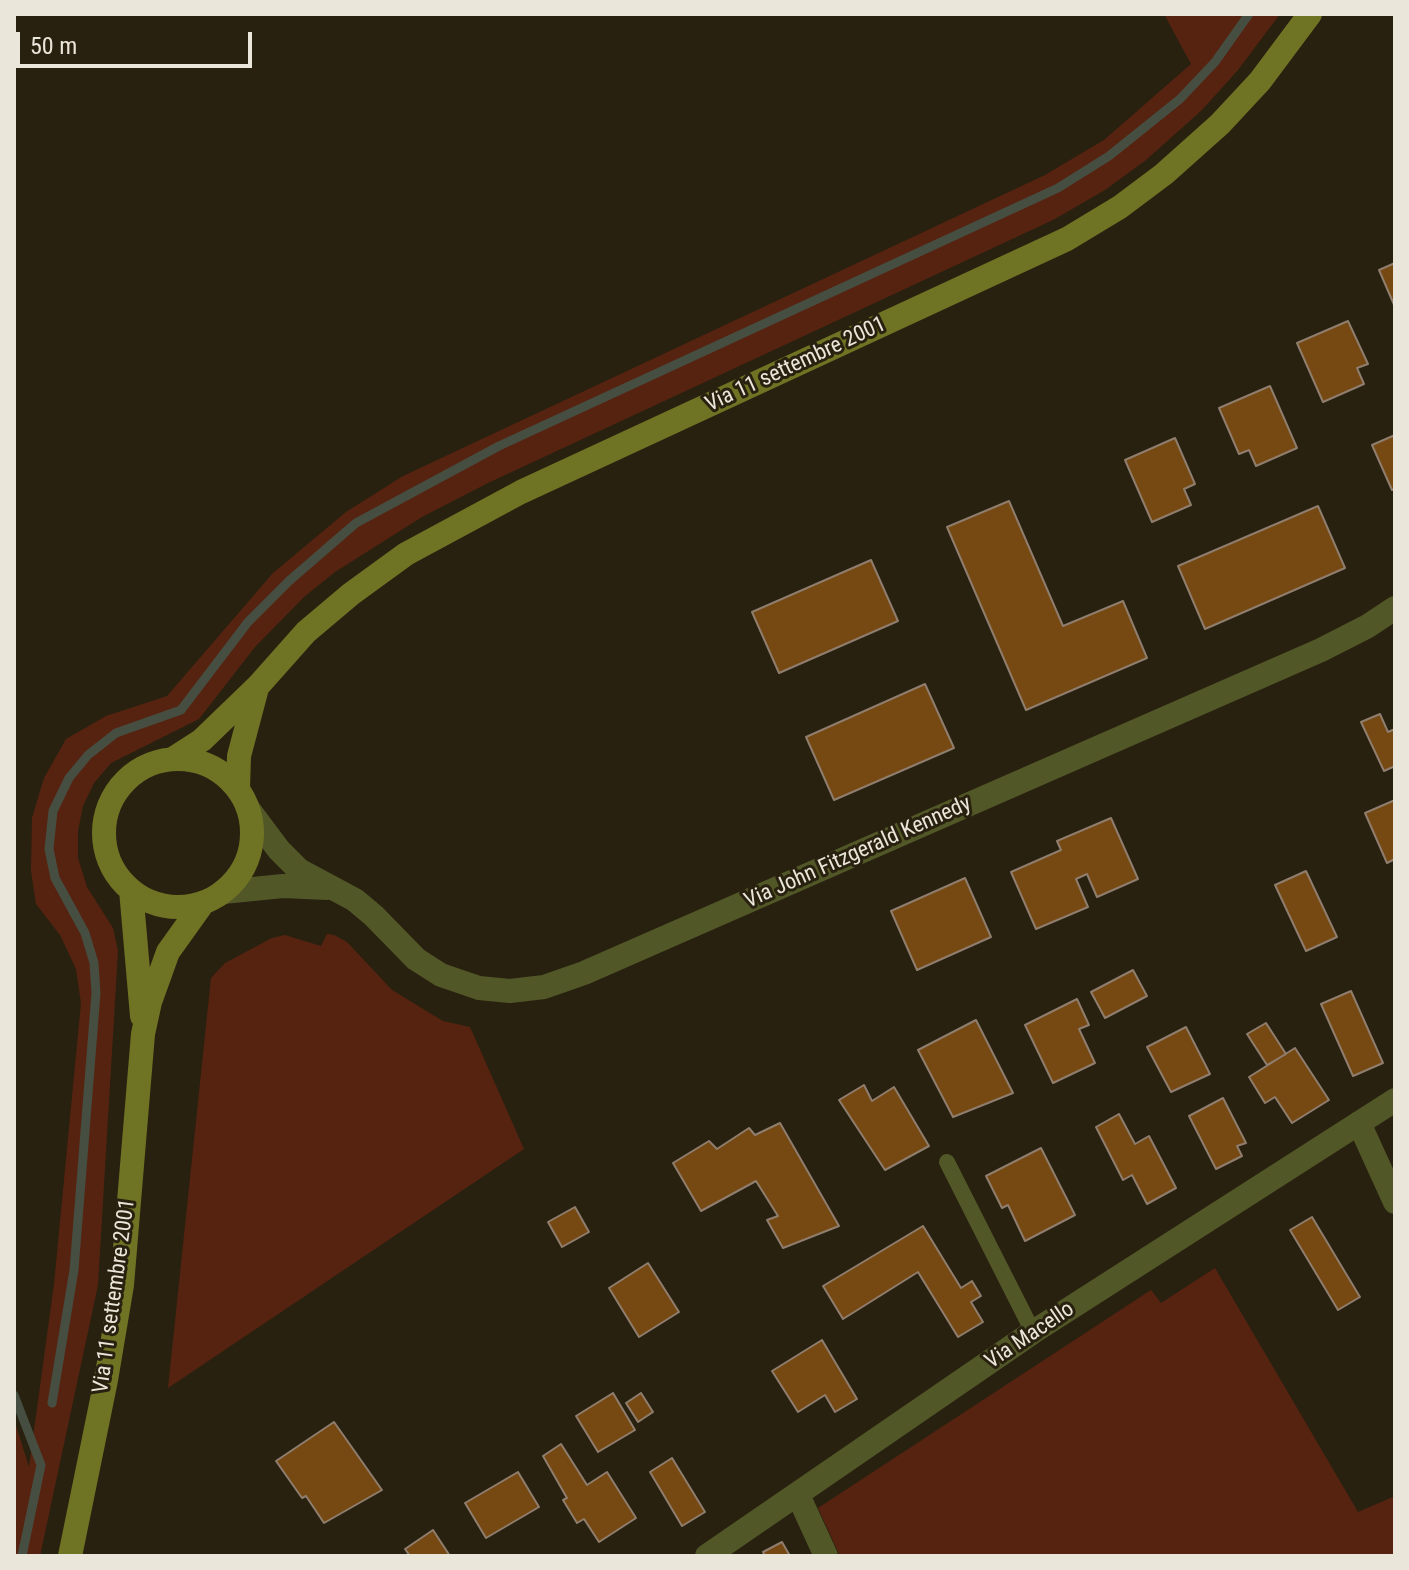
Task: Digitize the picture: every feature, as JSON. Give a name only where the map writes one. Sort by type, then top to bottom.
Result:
[{"type":"main road","name":"Via 11 settembre 2001","points":[[143,1034],[131,890],[116,873],[107,853],[104,831],[108,809],[118,789],[133,774],[153,763],[174,758],[202,740],[258,686],[306,632],[406,554],[521,492],[1067,239],[1120,207],[1164,174],[1220,124],[1260,81],[1310,14]]},
{"type":"main road","name":"Via 11 settembre 2001","points":[[70,1556],[122,1285],[143,1034],[150,1002],[168,952],[213,898],[239,876],[249,855],[253,833],[244,800],[239,756],[258,686]]},
{"type":"main road","points":[[174,758],[199,761],[221,771],[244,800]]},
{"type":"main road","points":[[131,890],[165,906],[185,907],[213,898]]},
{"type":"street","name":"Via John Fitzgerald Kennedy","points":[[244,800],[279,850],[300,870],[355,900],[416,959],[441,975],[479,988],[510,991],[544,987],[584,973],[1321,650],[1395,608]]},
{"type":"street","name":"Via John Fitzgerald Kennedy","points":[[213,898],[283,886],[329,888]]},
{"type":"street","name":"Via Macello","points":[[707,1556],[1033,1332],[1395,1100]]},
{"type":"street","points":[[1359,1123],[1395,1202]]},
{"type":"street","points":[[798,1495],[826,1556]]},
{"type":"lane","points":[[947,1162],[1033,1332]]},
{"type":"shaded area","points":[[1164,14],[1280,14],[1238,70],[1202,110],[1146,160],[1105,190],[1053,220],[488,483],[422,517],[335,572],[304,597],[255,647],[199,719],[111,763],[94,783],[83,806],[78,831],[78,858],[87,887],[113,928],[118,951],[98,1285],[40,1556],[14,1556],[14,1419],[29,1467],[54,1284],[81,1003],[76,969],[60,935],[36,904],[31,871],[32,818],[44,778],[66,739],[106,716],[167,696],[273,573],[346,512],[403,476],[1045,175],[1104,140],[1191,64]]},
{"type":"shaded area","points":[[327,934],[347,942],[392,990],[443,1021],[470,1027],[524,1149],[168,1388],[211,978],[225,963],[272,938],[285,935],[321,946]]},
{"type":"shaded area","points":[[1215,1268],[1358,1512],[1395,1496],[1395,1556],[840,1556],[818,1508],[1151,1290],[1161,1303]]},
{"type":"building","points":[[1395,263],[1395,307],[1379,270]]},
{"type":"building","points":[[1348,321],[1368,364],[1357,368],[1364,384],[1323,402],[1297,343]]},
{"type":"building","points":[[1270,386],[1297,448],[1256,466],[1249,450],[1239,454],[1219,408]]},
{"type":"building","points":[[1395,435],[1395,489],[1392,490],[1372,445]]},
{"type":"building","points":[[1175,438],[1195,484],[1184,489],[1191,505],[1152,522],[1125,460]]},
{"type":"building","points":[[1009,501],[1063,626],[1123,601],[1147,658],[1026,710],[947,527]]},
{"type":"building","points":[[1318,506],[1345,568],[1205,629],[1178,566]]},
{"type":"building","points":[[871,560],[898,621],[779,673],[752,612]]},
{"type":"building","points":[[925,684],[954,748],[834,800],[806,737]]},
{"type":"building","points":[[1380,714],[1388,732],[1395,729],[1395,766],[1384,771],[1361,722]]},
{"type":"building","points":[[1395,800],[1395,859],[1387,863],[1365,813]]},
{"type":"building","points":[[1111,818],[1138,879],[1097,897],[1087,874],[1076,879],[1088,907],[1036,929],[1011,872],[1061,850],[1057,841]]},
{"type":"building","points":[[1306,871],[1337,937],[1306,951],[1275,885]]},
{"type":"building","points":[[965,878],[991,937],[917,970],[891,911]]},
{"type":"building","points":[[1133,970],[1147,996],[1105,1018],[1091,992]]},
{"type":"building","points":[[1351,991],[1383,1063],[1353,1076],[1321,1004]]},
{"type":"building","points":[[1077,999],[1089,1025],[1079,1029],[1095,1063],[1053,1083],[1025,1025]]},
{"type":"building","points":[[976,1020],[1013,1093],[953,1117],[918,1050]]},
{"type":"building","points":[[1266,1023],[1286,1054],[1267,1065],[1247,1034]]},
{"type":"building","points":[[1186,1027],[1210,1074],[1171,1092],[1147,1047]]},
{"type":"building","points":[[1295,1048],[1329,1100],[1292,1123],[1275,1097],[1265,1103],[1249,1077]]},
{"type":"building","points":[[864,1085],[872,1101],[894,1087],[929,1146],[885,1170],[839,1100]]},
{"type":"building","points":[[1223,1098],[1246,1143],[1237,1146],[1242,1156],[1216,1169],[1189,1116]]},
{"type":"building","points":[[1119,1114],[1135,1144],[1149,1136],[1176,1188],[1147,1204],[1132,1175],[1123,1180],[1096,1127]]},
{"type":"building","points":[[780,1123],[839,1226],[783,1248],[767,1220],[778,1216],[756,1181],[701,1211],[673,1163],[709,1141],[717,1149],[749,1128],[755,1135]]},
{"type":"building","points":[[1041,1148],[1075,1215],[1025,1241],[1008,1205],[1002,1208],[986,1176]]},
{"type":"building","points":[[575,1207],[589,1232],[562,1247],[548,1222]]},
{"type":"building","points":[[1312,1217],[1360,1297],[1338,1310],[1290,1230]]},
{"type":"building","points":[[923,1226],[961,1288],[972,1281],[981,1296],[971,1302],[983,1322],[958,1337],[918,1272],[843,1319],[823,1286]]},
{"type":"building","points":[[648,1263],[679,1312],[639,1337],[609,1288]]},
{"type":"building","points":[[822,1340],[857,1399],[835,1412],[825,1395],[798,1412],[772,1371]]},
{"type":"building","points":[[613,1393],[635,1430],[598,1452],[576,1416]]},
{"type":"building","points":[[641,1393],[653,1412],[638,1422],[626,1403]]},
{"type":"building","points":[[334,1422],[382,1490],[324,1523],[276,1461]]},
{"type":"building","points":[[561,1444],[587,1485],[607,1472],[636,1518],[599,1542],[584,1519],[577,1523],[543,1456]]},
{"type":"building","points":[[672,1458],[705,1512],[682,1526],[650,1472]]},
{"type":"building","points":[[518,1472],[539,1507],[486,1538],[465,1503]]},
{"type":"building","points":[[433,1530],[450,1556],[410,1556],[405,1549]]},
{"type":"building","points":[[782,1542],[790,1556],[765,1556],[763,1552]]},
{"type":"waterway","points":[[52,1403],[74,1270],[96,993],[94,963],[85,933],[55,878],[49,849],[53,811],[69,778],[88,755],[116,733],[181,710],[248,622],[289,581],[356,523],[499,446],[1058,188],[1109,156],[1180,99],[1215,62],[1249,14]]},
{"type":"waterway","points":[[14,1395],[41,1465],[22,1556]]}]
